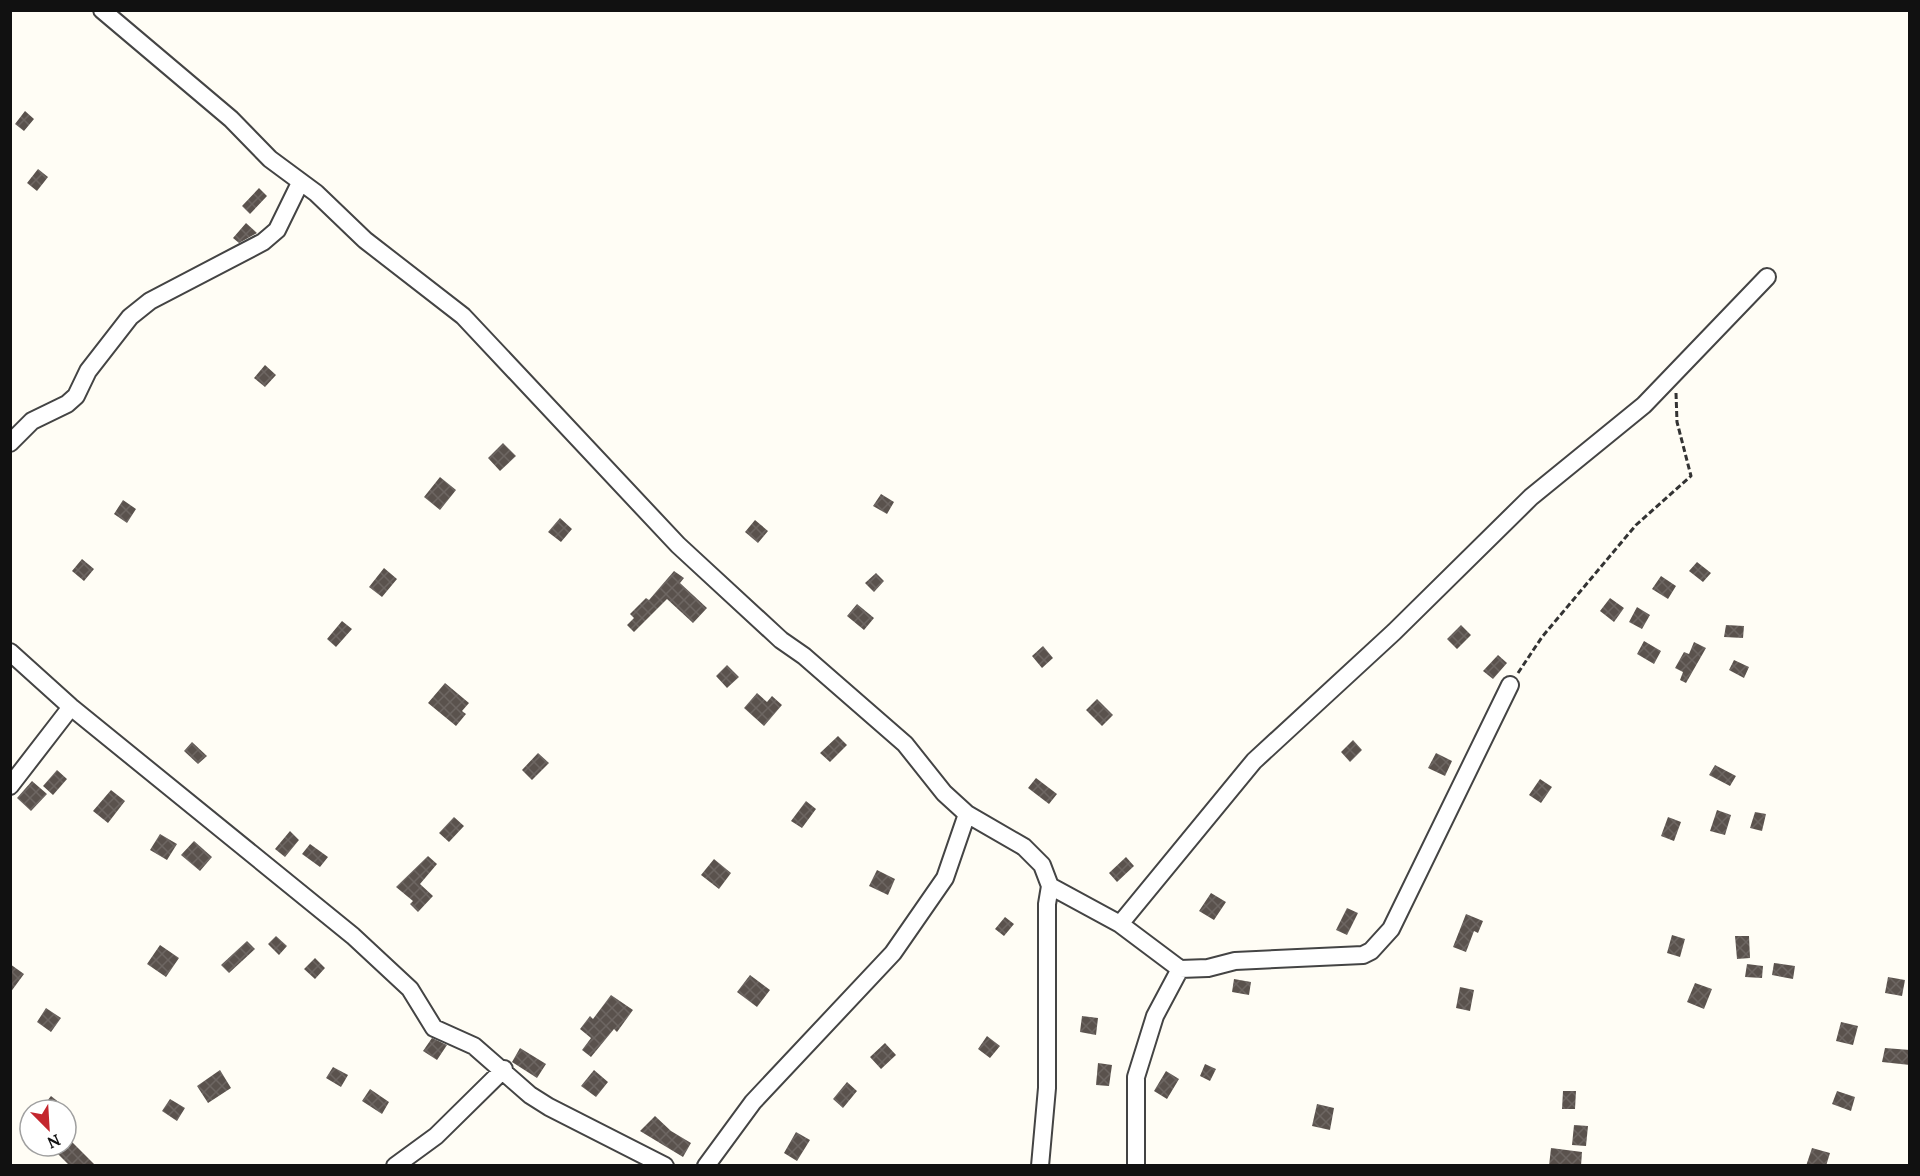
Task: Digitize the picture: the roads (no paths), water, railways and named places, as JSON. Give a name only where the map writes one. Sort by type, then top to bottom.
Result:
[{"type":"street","points":[[102,10],[231,118],[270,159],[316,193],[365,240],[463,316],[672,538],[781,640],[804,656],[905,744],[944,793],[967,814],[1024,847],[1042,865],[1050,886],[1047,904],[1047,1088],[1040,1166]]},
{"type":"street","points":[[10,443],[22,428],[68,404],[76,396],[84,377],[130,317],[143,307],[263,242],[277,230],[300,183]]},
{"type":"street","points":[[1120,924],[1254,760],[1394,632],[1531,497],[1644,405],[1767,277]]},
{"type":"street","points":[[10,652],[71,706],[353,936],[410,989],[434,1028],[474,1046],[530,1095],[549,1107],[665,1166]]},
{"type":"street","points":[[1050,886],[1120,924],[1180,969],[1208,968],[1235,961],[1362,955],[1371,951],[1391,929],[1510,685]]},
{"type":"street","points":[[10,786],[71,706]]},
{"type":"street","points":[[706,1166],[753,1102],[893,953],[945,878],[967,814]]},
{"type":"street","points":[[1136,1166],[1136,1077],[1155,1016],[1180,969]]},
{"type":"street","points":[[395,1166],[436,1136],[504,1070]]}]
